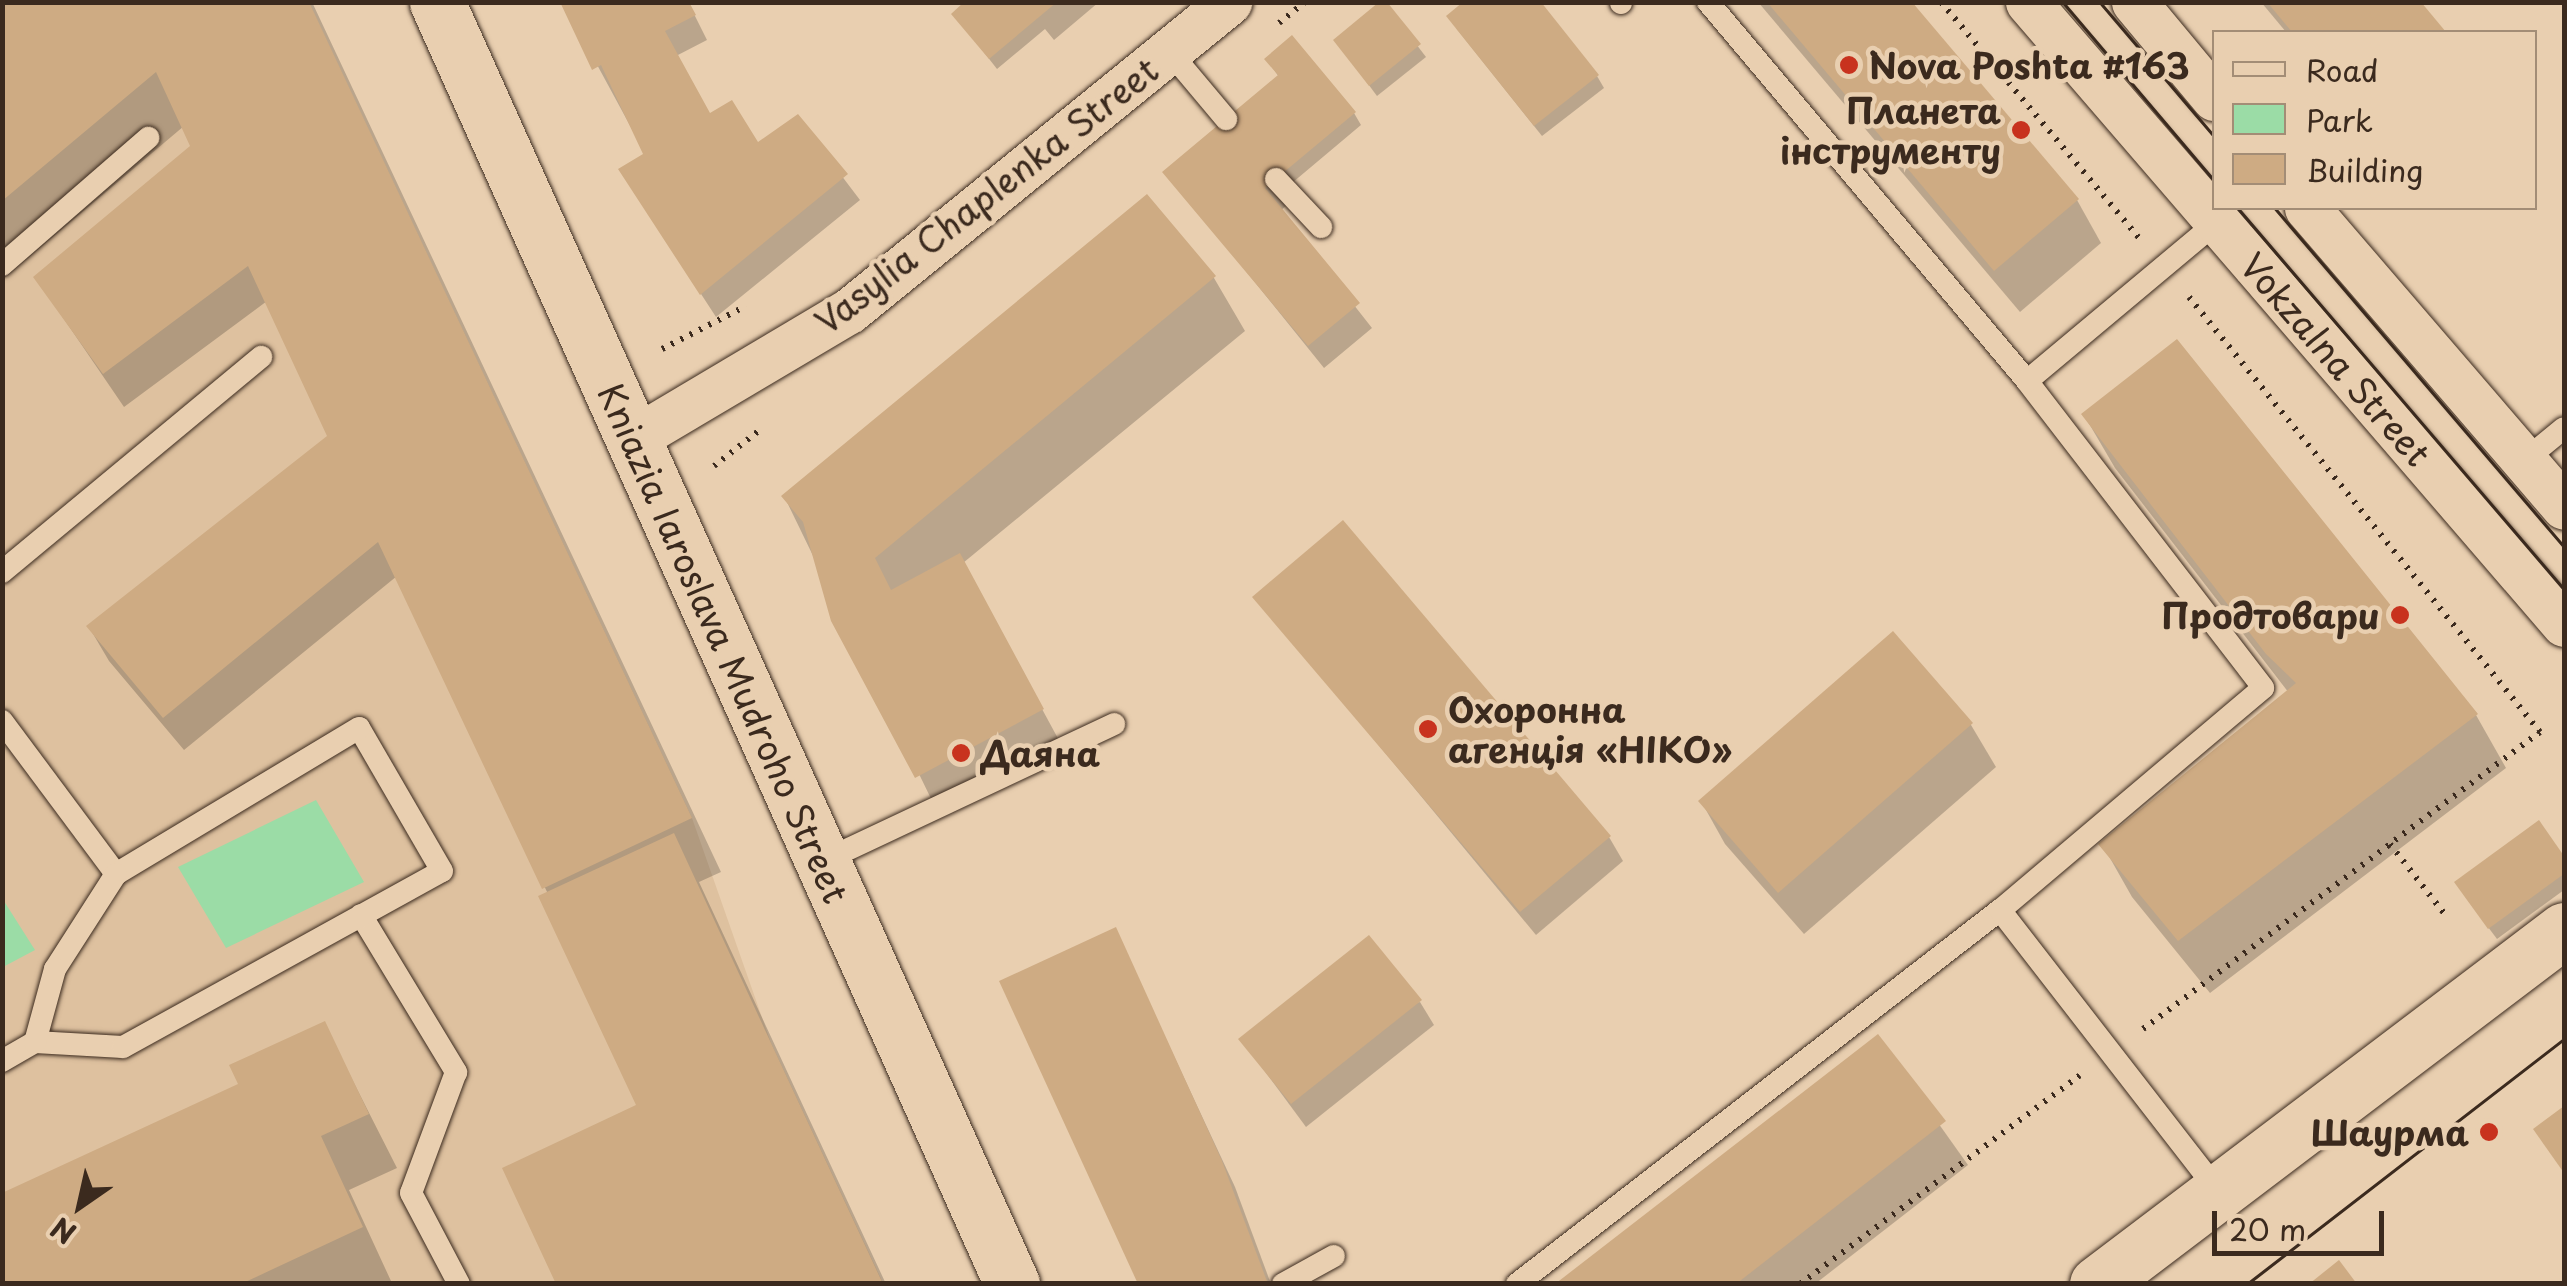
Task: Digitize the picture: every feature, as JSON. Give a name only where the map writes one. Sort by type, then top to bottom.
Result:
[{"type":"main road","name":"Kniazia Iaroslava Mudroho Street","points":[[436,2],[1012,1284]]},
{"type":"main road","points":[[2097,1284],[2564,930]]},
{"type":"street","name":"Vasylia Chaplenka Street","points":[[633,439],[849,311],[1229,2]]},
{"type":"street","name":"Vokzalna Street","points":[[2028,2],[2212,200]]},
{"type":"street","points":[[2134,2],[2212,96]]},
{"type":"street","points":[[2309,210],[2564,506]]},
{"type":"street","name":"Vokzalna Street","points":[[2226,215],[2564,624]]},
{"type":"lane","points":[[1517,1284],[2000,910],[2263,688],[2028,381],[1708,2]]},
{"type":"lane","points":[[1169,51],[1226,119]]},
{"type":"lane","points":[[2,265],[148,138]]},
{"type":"lane","points":[[1276,178],[1321,228]]},
{"type":"lane","points":[[2028,381],[2226,215]]},
{"type":"lane","points":[[2,572],[261,357]]},
{"type":"lane","points":[[2525,460],[2564,428]]},
{"type":"lane","points":[[2,722],[116,874]]},
{"type":"lane","points":[[820,862],[1114,724]]},
{"type":"lane","points":[[2,1062],[35,1042],[123,1047],[442,871],[359,728],[116,874],[55,969],[35,1042]]},
{"type":"lane","points":[[2000,910],[2219,1192]]},
{"type":"lane","points":[[362,915],[456,1072],[411,1192],[460,1284]]},
{"type":"lane","points":[[1283,1284],[1334,1256]]},
{"type":"path","points":[[1941,2],[2164,266],[2540,732],[2390,844],[2447,917]]},
{"type":"shaded area","points":[[3,3],[309,3],[692,818],[771,1043],[883,1283],[3,1284]]},
{"type":"green space","points":[[316,800],[364,882],[226,948],[178,867]]},
{"type":"green space","points":[[2,898],[35,950],[3,967],[2,967]]},
{"type":"building","points":[[2,2],[309,2],[692,818],[542,889],[378,542],[163,718],[86,626],[327,436],[248,266],[103,374],[33,277],[190,146],[156,72],[2,201]]},
{"type":"building","points":[[560,2],[689,2],[696,15],[665,31],[710,113],[732,100],[758,142],[798,114],[848,174],[700,295],[618,169],[643,154],[601,65],[592,70]]},
{"type":"building","points":[[964,2],[1057,2],[989,59],[951,14]]},
{"type":"building","points":[[1379,2],[1387,2],[1421,44],[1369,86],[1333,40]]},
{"type":"building","points":[[1463,2],[1541,2],[1599,75],[1534,126],[1446,16]]},
{"type":"building","points":[[1767,2],[1912,2],[2079,199],[1994,271]]},
{"type":"building","points":[[2267,2],[2421,2],[2444,30],[2290,30]]},
{"type":"building","points":[[1292,35],[1356,112],[1265,188],[1360,303],[1308,346],[1162,172],[1278,75],[1264,59]]},
{"type":"building","points":[[1147,194],[1216,276],[875,558],[891,590],[960,553],[1044,709],[915,778],[831,621],[803,522],[781,496]]},
{"type":"building","points":[[2177,339],[2478,714],[2178,941],[2098,844],[2296,683],[2266,654],[2081,414]]},
{"type":"building","points":[[1343,520],[1611,836],[1520,912],[1252,597]]},
{"type":"building","points":[[1893,631],[1973,723],[1778,893],[1698,801]]},
{"type":"building","points":[[2539,820],[2564,856],[2564,874],[2488,929],[2454,882]]},
{"type":"building","points":[[674,833],[883,1284],[556,1284],[502,1168],[636,1105],[538,896]]},
{"type":"building","points":[[1116,927],[1222,1161],[1268,1284],[1138,1284],[999,981]]},
{"type":"building","points":[[1369,935],[1422,1000],[1291,1104],[1238,1039]]},
{"type":"building","points":[[325,1021],[369,1114],[321,1136],[363,1227],[241,1284],[2,1284],[2,1193],[238,1084],[229,1065]]},
{"type":"building","points":[[1878,1034],[1946,1121],[1736,1284],[1555,1284]]},
{"type":"building","points":[[2564,1106],[2564,1173],[2533,1129]]},
{"type":"building","points":[[2339,1260],[2357,1284],[2309,1284]]},
{"type":"tram line","points":[[2063,2],[2212,178]]},
{"type":"tram line","points":[[2100,2],[2212,134]]},
{"type":"tram line","points":[[2240,210],[2564,589]]},
{"type":"tram line","points":[[2277,210],[2564,546]]},
{"type":"tram line","points":[[2247,1284],[2564,1039]]},
{"type":"place","name":"Nova Poshta #163","points":[[1849,65]]},
{"type":"place","name":"Планета інструменту","points":[[2021,130]]},
{"type":"place","name":"Продтовари","points":[[2400,615]]},
{"type":"place","name":"Охоронна агенція «НІКО»","points":[[1428,729]]},
{"type":"place","name":"Даяна","points":[[961,753]]},
{"type":"place","name":"Шаурма","points":[[2489,1132]]}]
